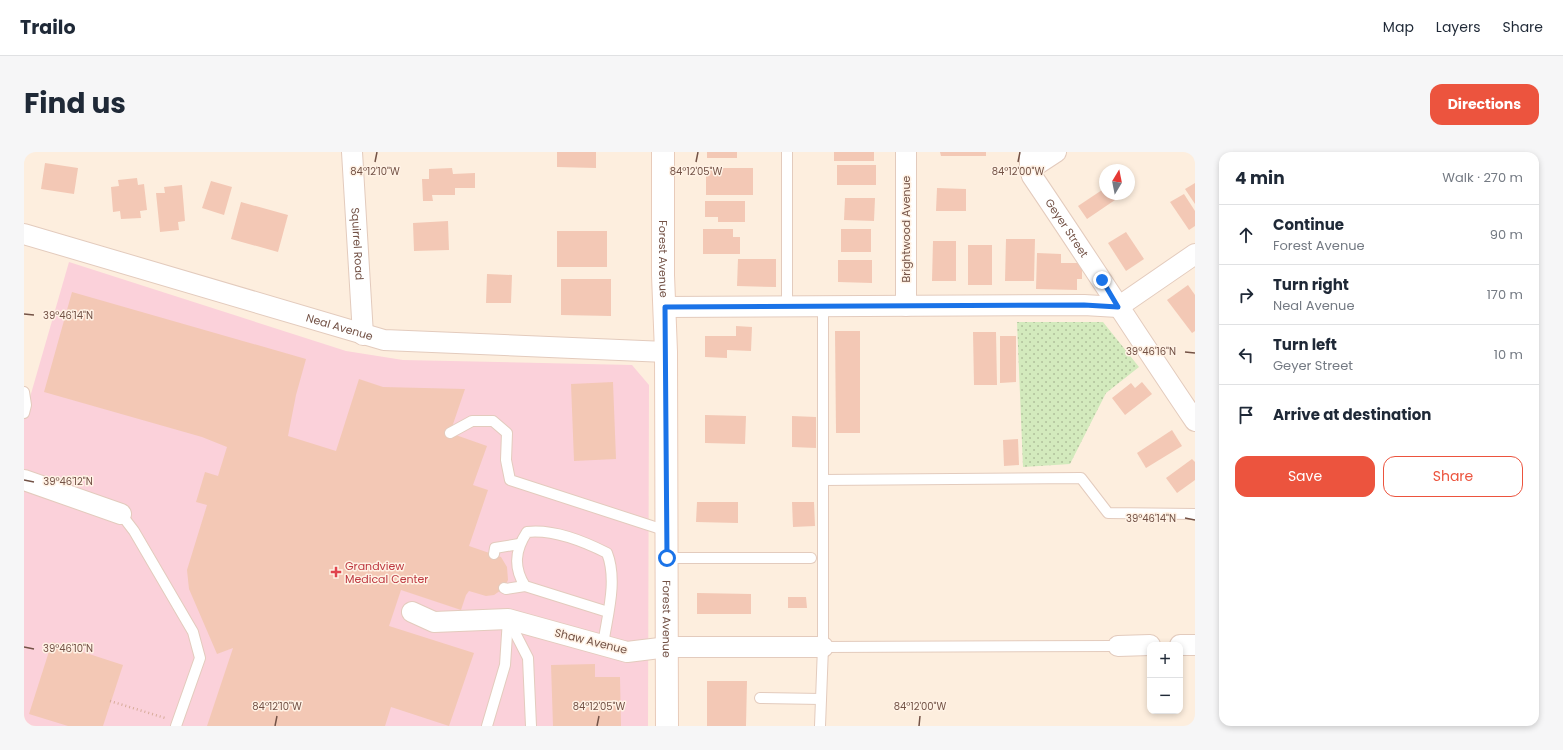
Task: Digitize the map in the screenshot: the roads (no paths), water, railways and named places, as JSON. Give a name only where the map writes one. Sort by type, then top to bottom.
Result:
[{"type":"street","name":"Squirrel Road","points":[[352,152],[363,335]]},
{"type":"street","name":"Forest Avenue","points":[[663,152],[666,352],[668,647],[667,726]]},
{"type":"street","name":"Brightwood Avenue","points":[[906,152],[906,306]]},
{"type":"street","points":[[1030,161],[1056,152]]},
{"type":"street","name":"Geyer Street","points":[[1030,161],[1032,176],[1195,421]]},
{"type":"street","name":"Neal Avenue","points":[[24,234],[384,340],[666,352]]},
{"type":"street","points":[[665,307],[1118,307],[1195,254]]},
{"type":"street","points":[[24,480],[121,514]]},
{"type":"street","name":"Shaw Avenue","points":[[412,612],[434,622],[508,619],[627,652],[668,647],[823,647]]},
{"type":"street","points":[[1118,646],[1147,645]]},
{"type":"street","points":[[1183,645],[1195,645]]},
{"type":"lane","points":[[787,152],[787,306]]},
{"type":"lane","points":[[820,726],[823,647],[823,306]]},
{"type":"lane","points":[[24,392],[26,405],[24,413]]},
{"type":"lane","points":[[450,433],[472,421],[493,421],[507,433],[506,460],[510,480],[667,531]]},
{"type":"lane","points":[[823,480],[1081,478],[1108,513],[1195,514]]},
{"type":"lane","points":[[121,514],[134,531],[193,632],[200,658],[177,724]]},
{"type":"lane","points":[[525,586],[519,576],[516,561],[519,544],[527,532],[543,530],[591,544],[607,553],[612,565],[608,612],[603,645]]},
{"type":"lane","points":[[494,554],[495,548],[519,544]]},
{"type":"lane","points":[[667,558],[811,558]]},
{"type":"lane","points":[[504,588],[525,586],[608,612]]},
{"type":"lane","points":[[487,726],[505,665],[508,619]]},
{"type":"lane","points":[[508,619],[528,658],[530,726]]},
{"type":"lane","points":[[823,647],[1118,646]]},
{"type":"lane","points":[[760,698],[821,699]]},
{"type":"place","name":"Grandview Medical Center","points":[[336,572]]}]
